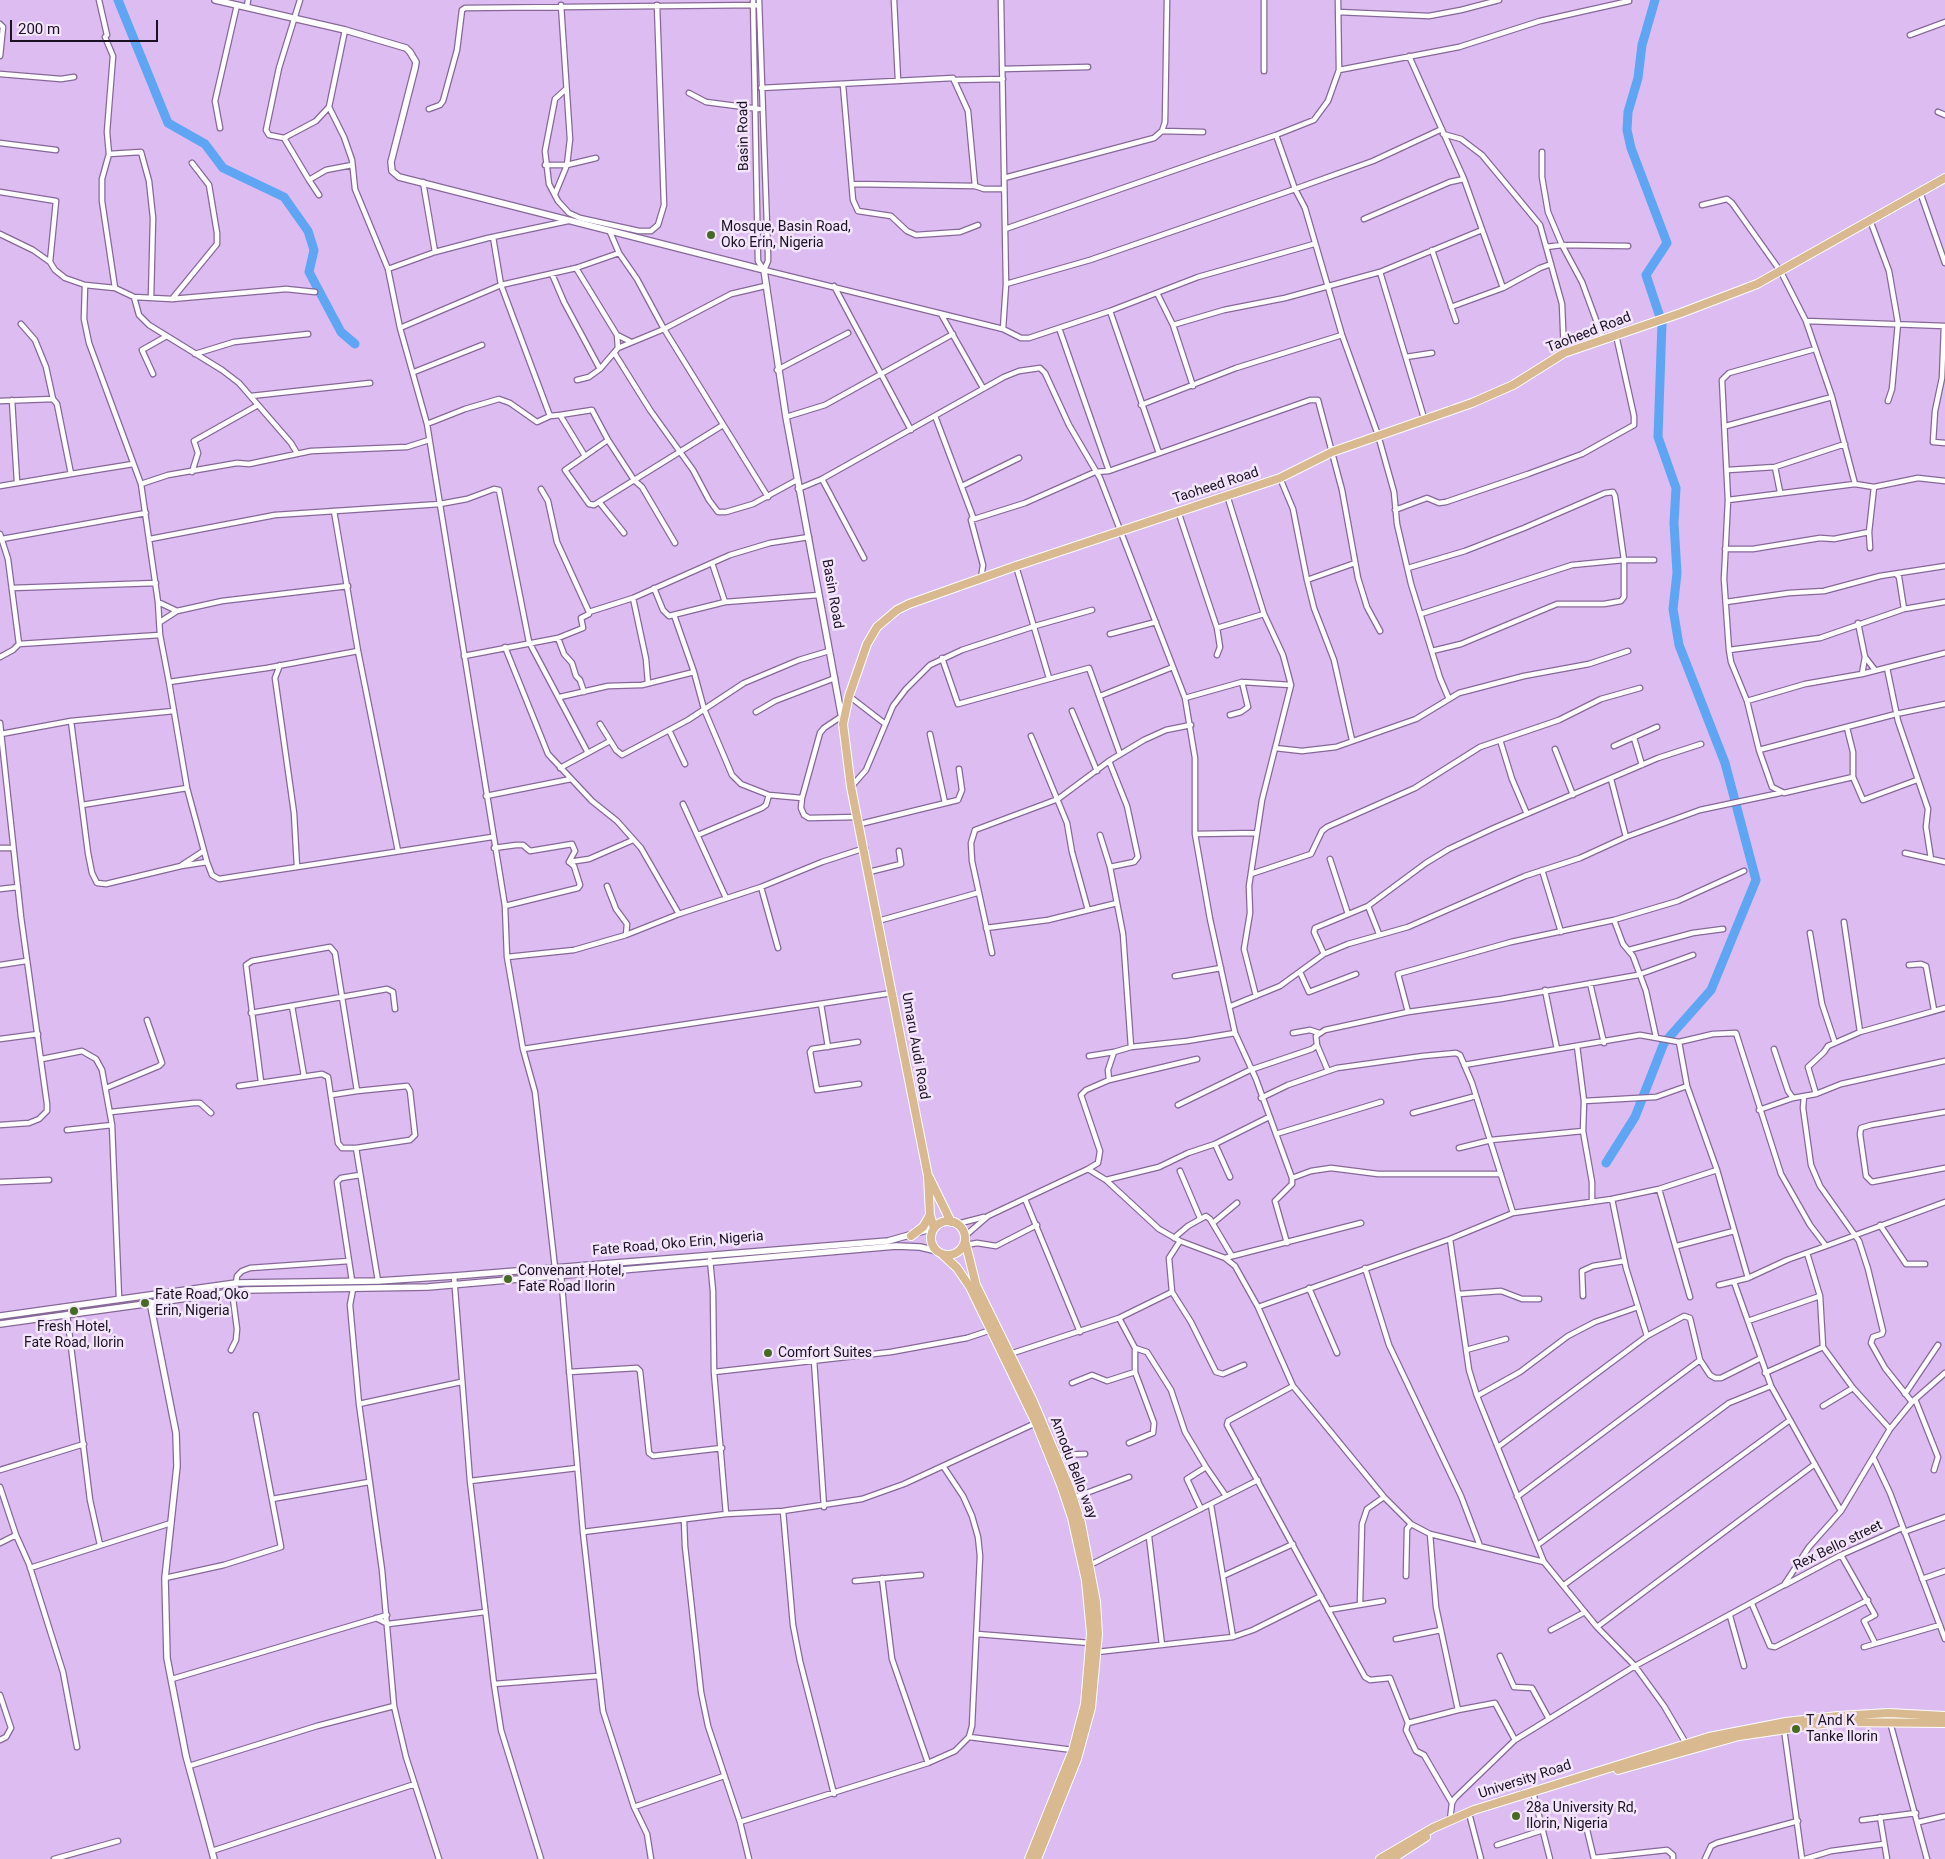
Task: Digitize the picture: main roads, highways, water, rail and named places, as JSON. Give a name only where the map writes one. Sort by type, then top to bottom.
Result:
[{"type":"main road","name":"Taoheed Road","points":[[842,720],[871,634],[885,619],[909,604],[1016,566],[1280,478],[1332,452],[1424,418],[1472,403],[1513,385],[1564,353],[1681,313],[1757,284],[1945,178]]},
{"type":"main road","name":"Basin Road","points":[[842,720],[851,787],[865,848],[878,921]]},
{"type":"main road","name":"Umaru Audi Road","points":[[878,921],[928,1176]]},
{"type":"main road","points":[[928,1176],[965,1241],[957,1252],[940,1253],[931,1242],[934,1228],[930,1215],[928,1176]]},
{"type":"main road","points":[[911,1236],[923,1227],[930,1215]]},
{"type":"main road","points":[[934,1228],[944,1222],[954,1223]]},
{"type":"main road","name":"Amodu Bello way","points":[[965,1241],[976,1285],[1010,1354],[1038,1421],[1061,1485],[1077,1536],[1086,1581],[1090,1643],[1085,1704],[1073,1750],[1029,1859]]},
{"type":"main road","name":"Amodu Bello way","points":[[940,1253],[963,1276],[1056,1455],[1073,1498],[1090,1565],[1096,1602],[1097,1652],[1091,1708],[1083,1741],[1037,1859]]},
{"type":"main road","name":"University Road","points":[[1380,1859],[1450,1820],[1510,1798],[1687,1746],[1786,1722],[1889,1713],[1945,1716]]},
{"type":"main road","name":"University Road","points":[[1392,1859],[1402,1856],[1430,1835],[1470,1817],[1687,1746],[1739,1736],[1838,1722],[1945,1722]]},
{"type":"waterway","points":[[118,0],[168,123],[205,144],[223,168],[284,197],[308,231],[314,250],[309,272],[341,332],[355,344]]},
{"type":"waterway","points":[[1606,1163],[1635,1117],[1664,1043],[1711,990],[1756,880],[1725,763],[1679,645],[1673,609],[1677,573],[1674,523],[1676,488],[1658,437],[1662,323],[1646,275],[1667,243],[1631,148],[1627,130],[1628,112],[1638,78],[1642,45],[1655,0]]},
{"type":"place","name":"Mosque, Basin Road, Oko Erin, Nigeria","points":[[711,235]]},
{"type":"place","name":"Convenant Hotel, Fate Road Ilorin","points":[[508,1279]]},
{"type":"place","name":"Fate Road, Oko Erin, Nigeria","points":[[145,1303]]},
{"type":"place","name":"Fresh Hotel, Fate Road, Ilorin","points":[[74,1311]]},
{"type":"place","name":"Comfort Suites","points":[[768,1353]]},
{"type":"place","name":"T And K Tanke Ilorin","points":[[1796,1729]]},
{"type":"place","name":"28a University Rd, Ilorin, Nigeria","points":[[1516,1816]]}]
